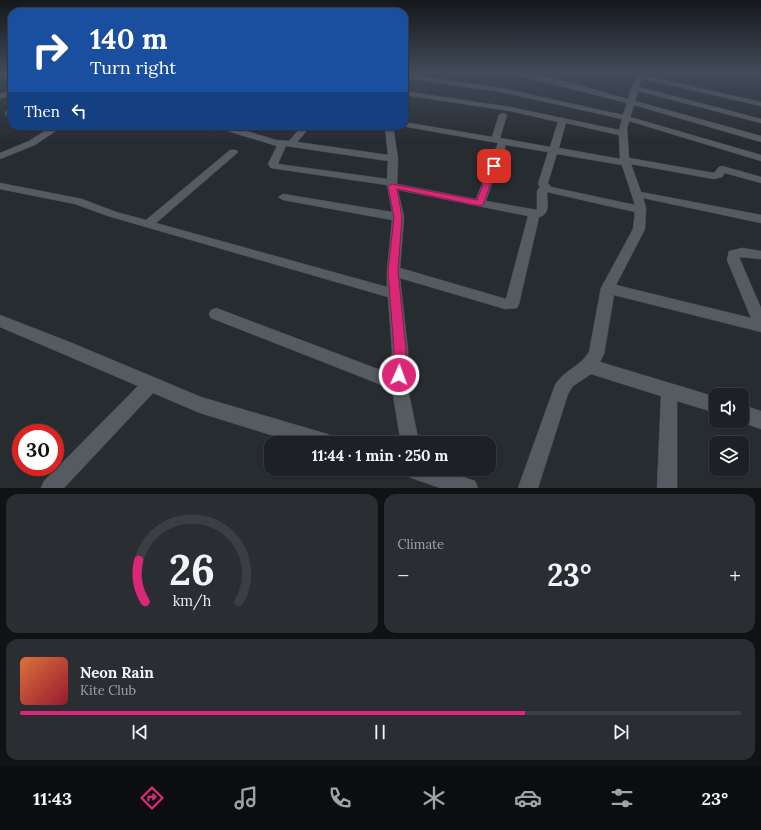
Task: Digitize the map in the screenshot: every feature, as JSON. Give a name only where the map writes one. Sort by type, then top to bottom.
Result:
[{"type":"street","points":[[422,96],[510,109],[623,133]]},
{"type":"street","points":[[528,96],[626,118],[761,158]]},
{"type":"street","points":[[608,96],[761,139]]},
{"type":"street","points":[[528,488],[561,391],[567,381],[589,366],[596,354],[601,319],[608,288],[639,229],[641,210],[637,194],[625,162],[623,133],[633,96]]},
{"type":"street","points":[[688,96],[761,121]]},
{"type":"street","points":[[720,96],[761,104]]},
{"type":"street","points":[[480,203],[499,141],[503,115]]},
{"type":"street","points":[[563,120],[555,151],[543,184],[547,188],[641,210]]},
{"type":"street","points":[[408,125],[555,151],[714,176],[719,175],[722,169],[761,180]]},
{"type":"street","points":[[0,156],[32,143],[50,130]]},
{"type":"street","points":[[235,130],[278,142],[393,159]]},
{"type":"street","points":[[291,144],[304,130]]},
{"type":"street","points":[[389,130],[393,159],[392,185],[398,217],[393,271],[400,350],[399,384],[409,436]]},
{"type":"street","points":[[278,142],[282,146],[273,163],[274,166],[392,185],[534,214],[542,211],[542,189],[547,188]]},
{"type":"street","points":[[148,224],[233,152]]},
{"type":"street","points":[[0,186],[78,201],[112,214],[394,294]]},
{"type":"street","points":[[637,194],[704,206],[761,219]]},
{"type":"street","points":[[283,197],[398,217]]},
{"type":"street","points":[[393,271],[505,304],[512,304],[534,214]]},
{"type":"street","points":[[761,255],[742,252],[733,254],[733,260],[761,325]]},
{"type":"street","points":[[608,288],[761,325]]},
{"type":"street","points":[[216,314],[399,384]]},
{"type":"street","points":[[0,321],[200,405],[304,436]]},
{"type":"street","points":[[589,366],[709,404]]},
{"type":"street","points":[[51,488],[152,384]]},
{"type":"street","points":[[667,488],[669,391]]},
{"type":"street","points":[[749,416],[761,420]]},
{"type":"street","points":[[436,476],[468,488]]},
{"type":"route","points":[[399,375],[400,350],[393,271],[398,217],[392,186],[480,203],[494,166]]}]
